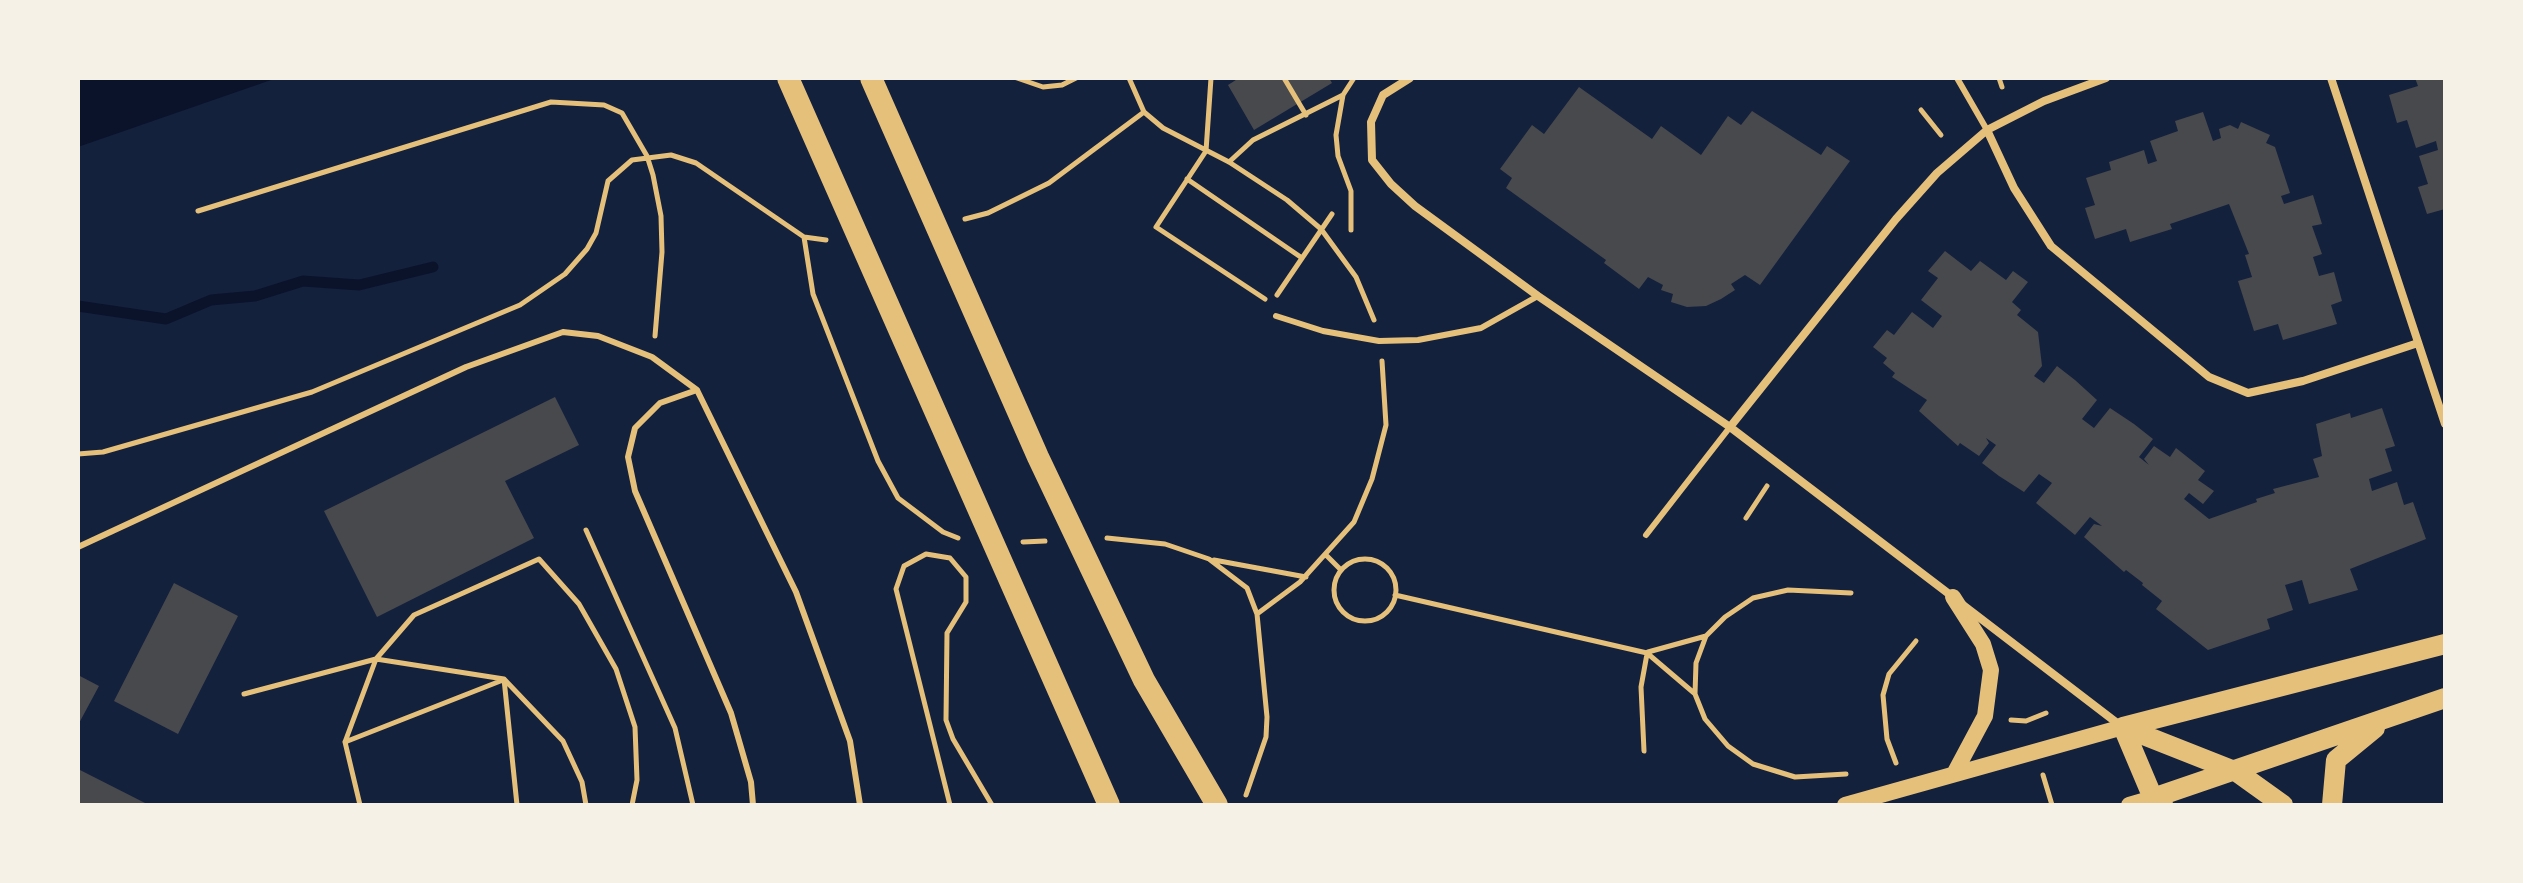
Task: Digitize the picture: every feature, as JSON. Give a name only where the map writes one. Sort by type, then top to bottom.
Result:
[{"type":"highway","points":[[788,78],[1109,805]]},
{"type":"highway","points":[[871,78],[1038,457],[1144,680],[1217,805]]},
{"type":"main road","points":[[1953,597],[1983,644],[1991,670],[1985,716],[1954,774]]},
{"type":"main road","points":[[1845,805],[2123,727],[2445,644]]},
{"type":"main road","points":[[2129,805],[2158,802],[2445,698]]},
{"type":"main road","points":[[2332,805],[2336,760],[2387,718]]},
{"type":"main road","points":[[2123,727],[2237,772],[2283,805]]},
{"type":"main road","points":[[2123,727],[2158,802]]},
{"type":"street","points":[[1410,78],[1383,95],[1371,122],[1370,140],[1372,160],[1415,206],[1538,296],[1730,427],[2123,727]]},
{"type":"street","points":[[1730,427],[1896,219],[1937,173],[1987,130],[2044,101],[2106,78]]},
{"type":"street","points":[[2331,78],[2445,424]]},
{"type":"street","points":[[1987,130],[2014,188],[2051,246],[2209,377],[2248,393],[2303,381],[2418,343]]},
{"type":"lane","points":[[1957,78],[1987,130]]},
{"type":"lane","points":[[1276,316],[1323,331],[1379,341],[1418,340],[1481,328],[1538,296]]},
{"type":"lane","points":[[78,547],[466,367],[563,332],[598,336],[652,357],[697,390],[796,592],[850,741],[860,805]]},
{"type":"lane","points":[[697,390],[660,403],[635,428],[628,457],[635,491],[731,713],[751,782],[753,805]]},
{"type":"lane","points":[[1646,535],[1730,427]]},
{"type":"path","points":[[1017,78],[1043,87],[1062,85],[1076,78]]},
{"type":"path","points":[[1129,78],[1144,112]]},
{"type":"path","points":[[1211,78],[1206,151],[1156,227],[1272,304],[1332,214]]},
{"type":"path","points":[[1284,78],[1306,115]]},
{"type":"path","points":[[1351,230],[1351,191],[1338,156],[1336,135],[1343,95],[1354,78]]},
{"type":"path","points":[[1999,78],[2002,87]]},
{"type":"path","points":[[1229,162],[1253,140],[1343,95]]},
{"type":"path","points":[[198,211],[551,102],[604,105],[622,113],[647,156],[661,216],[660,292],[652,357]]},
{"type":"path","points":[[1921,110],[1941,135]]},
{"type":"path","points":[[1187,179],[1302,258]]},
{"type":"path","points":[[1746,518],[1767,486]]},
{"type":"path","points":[[586,530],[675,728],[693,805]]},
{"type":"path","points":[[950,805],[896,589],[904,566],[926,554],[950,558],[966,577],[966,602],[947,633],[946,720],[953,739],[992,805]]},
{"type":"path","points":[[1327,556],[1341,570]]},
{"type":"path","points":[[360,805],[345,742],[376,659],[414,615],[539,559],[579,604],[616,669],[635,727],[637,780],[632,805]]},
{"type":"path","points":[[1209,559],[1306,577]]},
{"type":"path","points":[[1358,559],[1378,562],[1392,575],[1395,595],[1392,605],[1377,618],[1356,619],[1347,615],[1335,598],[1334,588],[1341,570],[1358,559]]},
{"type":"path","points":[[1846,774],[1795,777],[1753,764],[1728,746],[1705,719],[1695,694],[1696,663],[1706,636],[1725,617],[1753,598],[1788,590],[1851,593]]},
{"type":"path","points":[[1395,595],[1647,653],[1695,694]]},
{"type":"path","points":[[1647,653],[1706,636]]},
{"type":"path","points":[[1897,763],[1887,739],[1883,695],[1889,674],[1916,641]]},
{"type":"path","points":[[1644,751],[1641,687],[1647,653]]},
{"type":"path","points":[[244,694],[376,659],[504,679],[563,741],[582,782],[586,805]]},
{"type":"path","points":[[345,742],[504,679]]},
{"type":"path","points":[[504,679],[517,805]]},
{"type":"path","points":[[2006,719],[2026,721],[2046,713]]},
{"type":"water","points":[[78,78],[277,78],[78,147]]},
{"type":"building","points":[[1239,78],[1329,78],[1332,83],[1254,130],[1228,85]]},
{"type":"building","points":[[2415,78],[2445,78],[2445,209],[2427,214],[2418,187],[2428,184],[2419,156],[2438,150],[2436,141],[2416,148],[2407,120],[2397,123],[2389,95],[2418,86]]},
{"type":"building","points":[[1579,87],[1652,139],[1661,126],[1701,155],[1728,116],[1741,125],[1752,111],[1821,155],[1827,146],[1850,161],[1760,285],[1745,275],[1731,284],[1735,290],[1721,299],[1706,306],[1687,307],[1671,302],[1673,294],[1661,290],[1663,285],[1648,277],[1639,289],[1604,263],[1606,260],[1506,188],[1512,178],[1500,169],[1532,125],[1544,134]]},
{"type":"building","points":[[2203,112],[2213,141],[2221,138],[2219,129],[2230,125],[2238,129],[2241,122],[2270,135],[2266,143],[2275,147],[2290,193],[2281,196],[2284,204],[2313,195],[2322,224],[2312,226],[2322,254],[2313,257],[2319,276],[2334,272],[2342,301],[2331,305],[2337,324],[2283,340],[2278,324],[2254,331],[2238,281],[2252,277],[2245,255],[2249,254],[2229,204],[2170,224],[2172,229],[2130,242],[2126,229],[2095,239],[2085,208],[2095,205],[2086,178],[2111,170],[2109,162],[2144,150],[2148,164],[2157,161],[2150,141],[2178,131],[2175,121]]},
{"type":"building","points":[[1945,251],[1971,271],[1980,261],[2006,280],[2013,271],[2028,282],[2012,302],[2021,310],[2017,315],[2038,332],[2042,366],[2034,376],[2044,383],[2057,366],[2075,380],[2097,400],[2082,419],[2094,428],[2110,408],[2134,424],[2153,439],[2139,457],[2149,465],[2144,459],[2154,446],[2170,457],[2176,448],[2205,471],[2198,480],[2214,491],[2203,504],[2189,493],[2184,499],[2209,519],[2257,502],[2256,499],[2275,493],[2273,489],[2319,477],[2313,459],[2322,456],[2316,424],[2350,413],[2351,418],[2382,408],[2395,446],[2385,449],[2392,471],[2369,479],[2372,491],[2397,482],[2404,505],[2413,502],[2426,539],[2350,569],[2358,590],[2309,604],[2302,580],[2285,585],[2293,610],[2267,619],[2270,629],[2208,650],[2156,609],[2162,601],[2143,583],[2126,570],[2124,572],[2084,537],[2094,524],[2102,526],[2090,517],[2075,535],[2036,503],[2052,483],[2039,474],[2024,492],[1999,476],[1982,463],[1996,445],[1986,438],[1989,443],[1979,456],[1960,443],[1958,446],[1919,411],[1927,400],[1892,377],[1895,373],[1883,363],[1887,358],[1873,347],[1887,330],[1894,335],[1912,312],[1933,328],[1942,316],[1921,300],[1938,278],[1928,271]]},
{"type":"building","points":[[555,397],[579,445],[505,481],[534,538],[377,617],[324,511]]},
{"type":"building","points":[[174,583],[238,616],[178,734],[114,701]]},
{"type":"building","points":[[78,675],[99,686],[78,725]]},
{"type":"building","points":[[78,769],[149,805],[78,805]]},
{"type":"waterway","points":[[78,306],[166,319],[211,300],[255,296],[303,281],[359,285],[433,267]]}]
